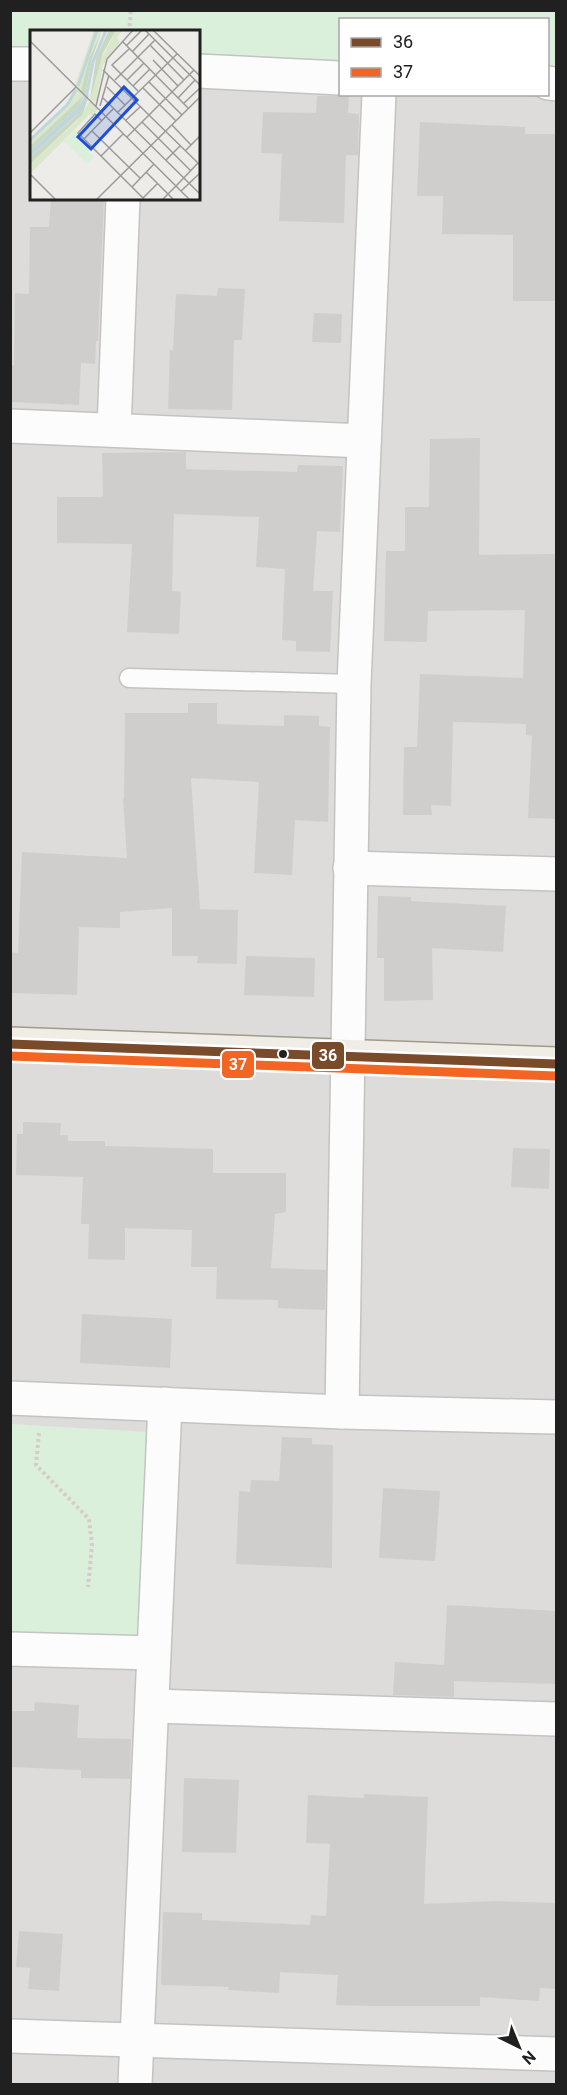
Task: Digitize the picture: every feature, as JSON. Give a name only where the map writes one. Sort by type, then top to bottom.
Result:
[{"type":"main road","points":[[10,1044],[556,1064]]},
{"type":"street","points":[[10,63],[30,64]]},
{"type":"street","points":[[200,71],[339,78]]},
{"type":"street","points":[[342,1412],[354,684],[379,96]]},
{"type":"street","points":[[114,430],[123,200]]},
{"type":"street","points":[[10,426],[364,441]]},
{"type":"street","points":[[350,868],[556,874]]},
{"type":"street","points":[[25,1399],[342,1412],[556,1417]]},
{"type":"street","points":[[135,2085],[165,1404]]},
{"type":"street","points":[[10,1648],[153,1653]]},
{"type":"street","points":[[152,1706],[556,1719]]},
{"type":"street","points":[[10,2036],[556,2054]]},
{"type":"lane","points":[[129,678],[354,684]]},
{"type":"path","points":[[129,30],[131,10]]},
{"type":"path","points":[[25,1399],[36,1465],[89,1519],[92,1545],[88,1587]]},
{"type":"shaded area","points":[[11,11],[556,11],[556,2084],[11,2084]]},
{"type":"green space","points":[[11,11],[556,11],[556,87],[549,86],[549,18],[339,18],[339,79],[200,73],[200,30],[30,30],[30,67],[11,66]]},
{"type":"green space","points":[[10,1424],[150,1432],[138,1642],[11,1635]]},
{"type":"building","points":[[317,96],[349,96],[348,113],[359,114],[358,155],[346,155],[344,223],[279,221],[282,154],[261,153],[263,112],[316,113]]},
{"type":"building","points":[[420,122],[525,127],[525,134],[556,134],[556,301],[513,301],[513,235],[442,234],[443,196],[417,196]]},
{"type":"building","points":[[51,200],[104,200],[98,341],[96,341],[95,364],[81,363],[79,405],[10,402],[10,365],[14,365],[15,293],[29,294],[30,227],[49,227]]},
{"type":"building","points":[[218,288],[245,289],[242,340],[234,340],[232,410],[168,409],[170,350],[173,350],[176,294],[217,296]]},
{"type":"building","points":[[314,313],[342,314],[341,343],[312,342]]},
{"type":"building","points":[[480,438],[479,555],[556,554],[556,819],[528,818],[532,736],[526,735],[526,724],[453,722],[451,806],[431,805],[432,815],[403,815],[404,747],[417,747],[420,674],[523,678],[525,610],[428,611],[427,642],[384,641],[386,551],[405,551],[405,507],[429,507],[430,439]]},
{"type":"building","points":[[186,452],[186,469],[297,472],[298,465],[343,466],[340,532],[317,531],[313,591],[333,591],[330,652],[296,651],[296,641],[282,640],[285,569],[256,567],[259,517],[174,514],[172,591],[181,592],[179,634],[127,632],[132,544],[57,543],[57,497],[103,497],[102,453]]},
{"type":"building","points":[[188,703],[217,703],[217,724],[284,726],[284,715],[319,716],[319,726],[330,727],[328,822],[295,820],[292,875],[254,873],[259,782],[191,778],[200,909],[238,910],[237,964],[197,963],[198,956],[172,956],[172,908],[120,912],[120,928],[79,927],[77,995],[10,993],[10,952],[18,953],[22,852],[127,858],[123,799],[125,713],[188,713]]},
{"type":"building","points":[[378,896],[411,897],[411,901],[506,906],[503,952],[432,948],[433,1000],[384,1001],[384,958],[377,958]]},
{"type":"building","points":[[246,956],[315,958],[314,997],[244,995]]},
{"type":"building","points":[[23,1122],[61,1123],[60,1135],[68,1135],[68,1141],[105,1141],[105,1146],[213,1149],[213,1173],[286,1173],[286,1212],[275,1214],[271,1268],[326,1270],[325,1310],[278,1308],[278,1300],[216,1299],[217,1267],[191,1267],[192,1230],[125,1228],[125,1260],[88,1259],[89,1224],[81,1224],[83,1177],[16,1175],[17,1134],[23,1134]]},
{"type":"building","points":[[513,1148],[550,1149],[549,1189],[511,1187]]},
{"type":"building","points":[[82,1314],[172,1319],[170,1368],[80,1363]]},
{"type":"building","points":[[282,1437],[312,1438],[312,1444],[333,1445],[332,1568],[236,1564],[239,1491],[250,1492],[251,1480],[279,1481]]},
{"type":"building","points":[[383,1488],[440,1491],[435,1561],[379,1558]]},
{"type":"building","points":[[447,1605],[556,1611],[556,1684],[454,1681],[454,1697],[393,1695],[395,1662],[444,1665]]},
{"type":"building","points":[[35,1702],[79,1705],[77,1738],[131,1739],[130,1779],[81,1778],[81,1770],[10,1767],[10,1711],[34,1711]]},
{"type":"building","points":[[184,1778],[239,1780],[236,1853],[182,1852]]},
{"type":"building","points":[[364,1794],[428,1797],[424,1904],[495,1901],[556,1903],[556,1989],[540,1988],[539,2001],[480,1997],[480,2006],[371,2006],[336,2005],[338,1975],[280,1972],[279,1993],[228,1990],[229,1987],[161,1985],[163,1912],[202,1913],[202,1920],[310,1925],[311,1915],[326,1916],[330,1844],[306,1843],[308,1795],[364,1798]]},
{"type":"building","points":[[19,1931],[63,1934],[59,1991],[28,1989],[30,1968],[16,1967]]},
{"type":"transit line","name":"36","points":[[10,1044],[556,1064]]},
{"type":"transit line","name":"37","points":[[10,1056],[556,1076]]}]
